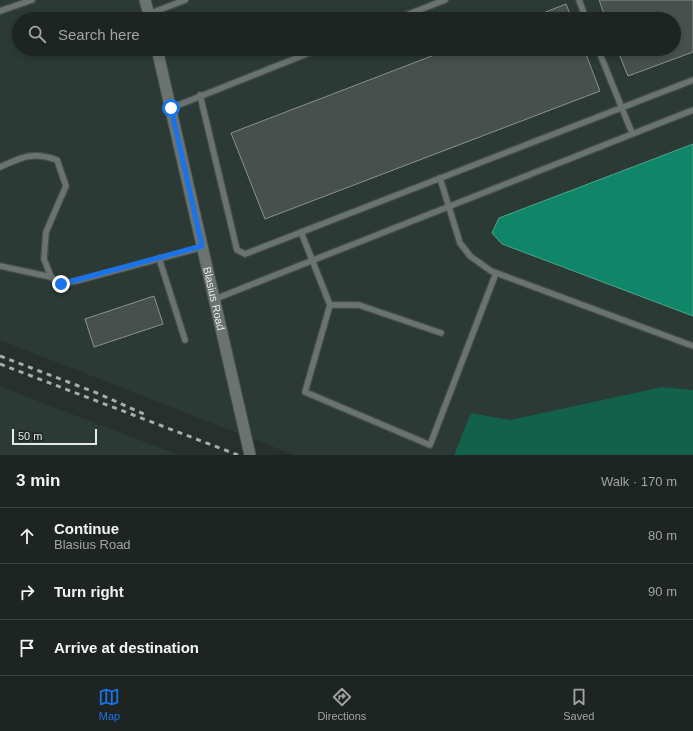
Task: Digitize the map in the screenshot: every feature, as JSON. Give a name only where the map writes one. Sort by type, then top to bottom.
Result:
[{"type":"street","points":[[146,0],[148,12]]},
{"type":"street","name":"Blasius Road","points":[[159,56],[250,455]]},
{"type":"lane","points":[[0,11],[32,0]]},
{"type":"lane","points":[[160,12],[185,0]]},
{"type":"lane","points":[[414,12],[445,0]]},
{"type":"lane","points":[[579,0],[583,12]]},
{"type":"lane","points":[[171,108],[200,95],[301,56]]},
{"type":"lane","points":[[601,56],[632,133]]},
{"type":"lane","points":[[200,95],[237,250],[245,254],[693,80]]},
{"type":"lane","points":[[215,299],[693,110]]},
{"type":"lane","points":[[0,167],[20,158],[42,154],[57,160],[66,186],[46,232],[44,259],[51,278]]},
{"type":"lane","points":[[440,178],[460,243],[470,256],[496,273],[693,346]]},
{"type":"lane","points":[[301,232],[330,305],[305,392],[430,445],[496,273]]},
{"type":"lane","points":[[0,266],[51,278],[61,284],[202,246]]},
{"type":"lane","points":[[159,258],[185,340]]},
{"type":"lane","points":[[330,305],[359,305],[441,333]]},
{"type":"shaded area","points":[[0,0],[693,0],[693,390],[662,387],[510,420],[472,413],[454,455],[294,455],[0,340]]},
{"type":"shaded area","points":[[693,144],[693,316],[502,244],[492,233],[499,218]]},
{"type":"shaded area","points":[[0,386],[27,397],[179,455],[0,455]]},
{"type":"shaded area","points":[[662,387],[693,390],[693,455],[454,455],[471,413],[510,420]]},
{"type":"building","points":[[599,0],[693,0],[693,52],[628,76],[620,56],[681,56],[681,12],[603,12]]},
{"type":"building","points":[[566,4],[569,12],[546,12]]},
{"type":"building","points":[[432,56],[587,56],[600,91],[265,219],[231,133]]},
{"type":"building","points":[[154,296],[163,324],[94,347],[85,319]]},
{"type":"railway","points":[[0,356],[97,393],[146,415]]},
{"type":"railway","points":[[0,364],[238,455]]},
{"type":"route","points":[[61,284],[202,246],[171,108]]}]
